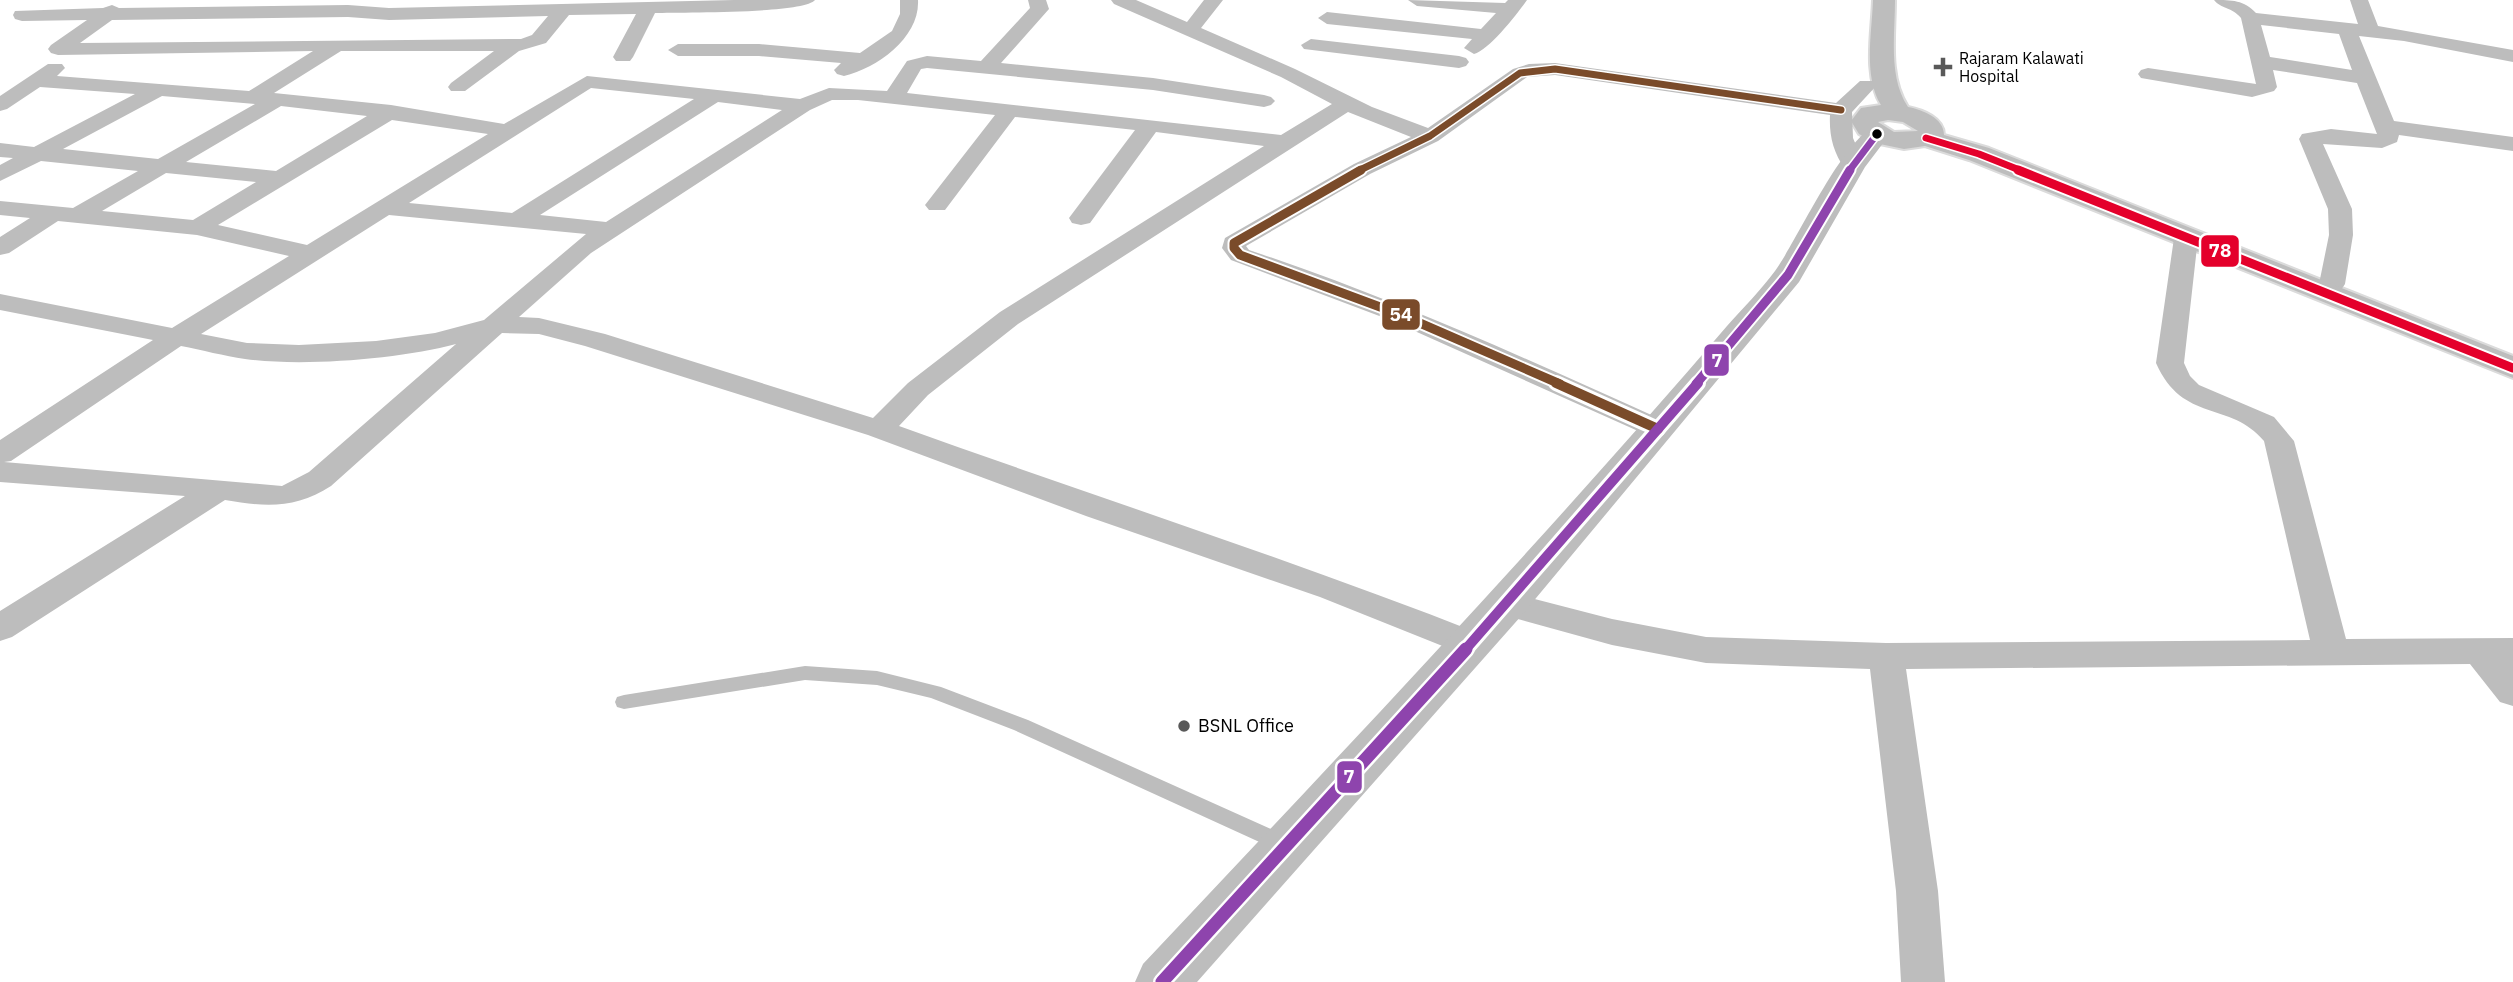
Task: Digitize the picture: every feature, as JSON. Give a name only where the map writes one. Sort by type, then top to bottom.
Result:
[{"type":"main road","points":[[1871,0],[1867,85],[1875,131]]},
{"type":"main road","points":[[1162,982],[1507,604],[1788,275],[1875,131],[1886,93],[1883,79],[1884,0]]},
{"type":"main road","points":[[1875,131],[1920,118],[1929,133],[2513,368]]},
{"type":"main road","points":[[1929,133],[2332,284],[2513,358]]},
{"type":"street","points":[[44,0],[16,18],[208,6],[298,6],[410,13],[756,5],[806,0]]},
{"type":"street","points":[[130,0],[58,49],[337,45],[513,46],[539,39],[563,9]]},
{"type":"street","points":[[829,94],[832,82],[843,70],[895,38],[908,24],[912,15],[909,0]]},
{"type":"street","points":[[988,66],[1040,9],[1037,0]]},
{"type":"street","points":[[1120,0],[1288,73],[1346,104],[1430,135]]},
{"type":"street","points":[[1191,29],[1214,0]]},
{"type":"street","points":[[1417,0],[1515,5]]},
{"type":"street","points":[[2148,74],[2263,90],[2267,87],[2250,18],[2241,6],[2223,0]]},
{"type":"street","points":[[2358,0],[2370,31]]},
{"type":"street","points":[[747,36],[756,5]]},
{"type":"street","points":[[1443,78],[1515,5]]},
{"type":"street","points":[[136,64],[208,6]]},
{"type":"street","points":[[253,46],[298,6]]},
{"type":"street","points":[[623,57],[649,8]]},
{"type":"street","points":[[1288,73],[1307,55],[1330,9],[1488,34]]},
{"type":"street","points":[[455,46],[487,11]]},
{"type":"street","points":[[372,45],[410,13]]},
{"type":"street","points":[[2250,18],[2370,31],[2513,56]]},
{"type":"street","points":[[2332,284],[2341,235],[2340,209],[2310,139],[2331,136],[2382,141],[2389,137],[2346,28]]},
{"type":"street","points":[[678,50],[747,36],[861,59]]},
{"type":"street","points":[[253,97],[337,45]]},
{"type":"street","points":[[1311,45],[1459,62]]},
{"type":"street","points":[[458,87],[513,46]]},
{"type":"street","points":[[0,105],[38,81],[78,50]]},
{"type":"street","points":[[2261,62],[2367,78]]},
{"type":"street","points":[[893,98],[910,70],[921,63],[988,66],[1153,84],[1264,101]]},
{"type":"street","points":[[1658,429],[1520,366],[1294,272],[1240,255],[1234,248],[1234,243],[1241,236],[1430,135],[1520,73],[1542,68],[1841,110]]},
{"type":"street","points":[[38,81],[161,88],[391,111],[508,131]]},
{"type":"street","points":[[0,454],[175,338],[587,82],[803,106]]},
{"type":"street","points":[[1867,85],[1841,110],[1839,131],[1842,147],[1875,131]]},
{"type":"street","points":[[0,174],[161,88]]},
{"type":"street","points":[[0,472],[220,489],[263,496],[283,496],[303,489],[320,478],[607,229],[803,106],[829,94],[893,98],[1150,125],[1288,143]]},
{"type":"street","points":[[518,219],[715,95]]},
{"type":"street","points":[[0,248],[166,164],[278,99]]},
{"type":"street","points":[[879,429],[935,374],[1009,318],[1346,104]]},
{"type":"street","points":[[197,228],[391,111]]},
{"type":"street","points":[[937,205],[1009,111]]},
{"type":"street","points":[[1081,218],[1150,125]]},
{"type":"street","points":[[2387,127],[2513,144]]},
{"type":"street","points":[[0,150],[166,164],[281,178]]},
{"type":"street","points":[[0,208],[197,228],[312,254]]},
{"type":"street","points":[[388,208],[607,229]]},
{"type":"street","points":[[2186,238],[2170,363],[2174,377],[2187,390],[2202,399],[2266,426],[2276,436],[2331,652]]},
{"type":"street","points":[[0,302],[247,351],[299,353],[376,349],[436,341],[497,325],[539,326],[595,340],[879,429],[1097,509],[1332,589],[1470,644]]},
{"type":"street","points":[[0,628],[220,489]]},
{"type":"street","points":[[1507,604],[1612,632],[1706,650],[1886,656],[2496,651],[2513,692]]},
{"type":"street","points":[[1886,656],[1917,891],[1923,982]]},
{"type":"lane","points":[[624,702],[804,673],[877,678],[934,692],[1021,725],[1287,845]]},
{"type":"transit line","name":"54","points":[[1658,429],[1399,314],[1240,255],[1234,248],[1234,243],[1362,169],[1430,136],[1520,73],[1529,70],[1555,69],[1841,110]]},
{"type":"transit line","name":"7","points":[[1162,982],[1507,604],[1620,475],[1788,275],[1853,164],[1877,134]]},
{"type":"transit line","name":"78","points":[[1926,138],[1979,154],[2513,368]]},
{"type":"place","name":"Rajaram Kalawati Hospital","points":[[1943,67]]},
{"type":"place","name":"BSNL Office","points":[[1184,726]]}]
